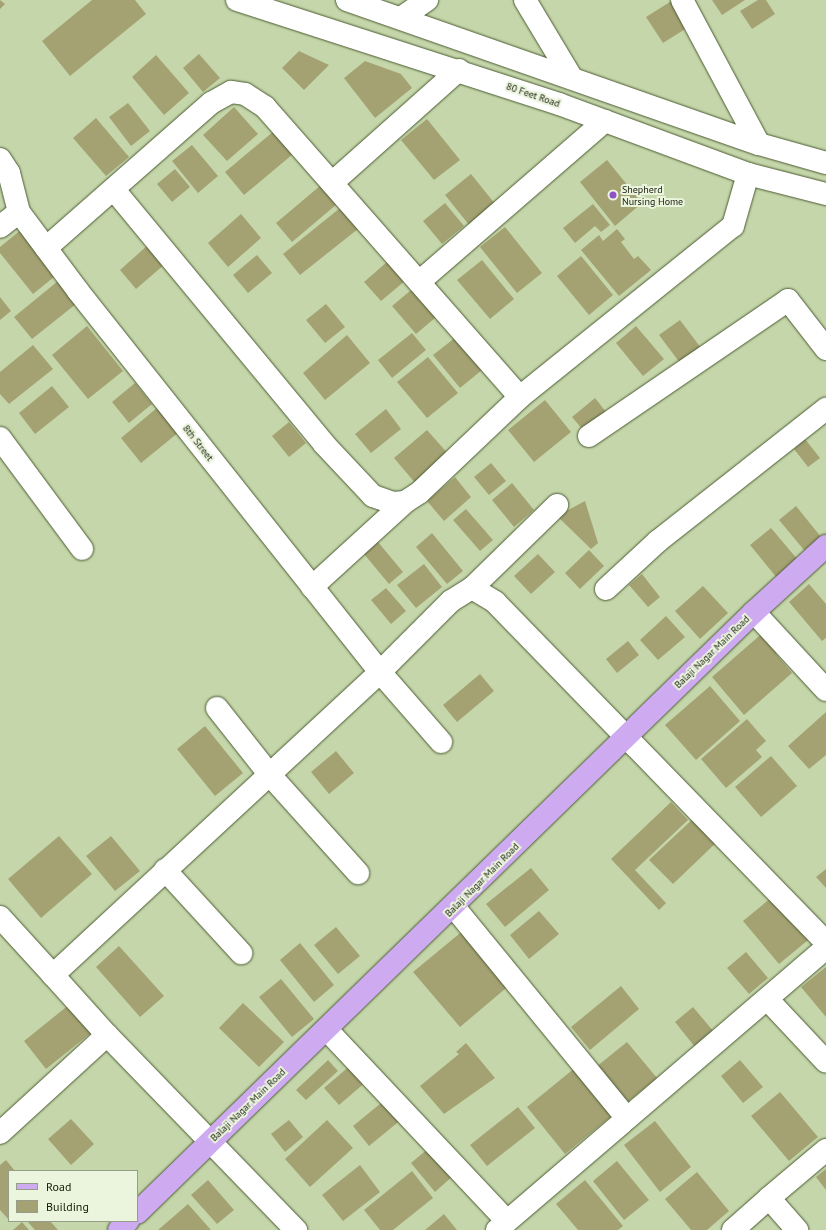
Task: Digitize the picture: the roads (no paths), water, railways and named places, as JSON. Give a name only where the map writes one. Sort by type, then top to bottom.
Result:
[{"type":"main road","name":"Balaji Nagar Main Road","points":[[138,1212],[454,907],[625,736],[754,612],[826,546]]},
{"type":"main road","points":[[119,1230],[127,1222]]},
{"type":"street","name":"80 Feet Road","points":[[237,0],[459,70],[605,121],[748,174],[826,194]]},
{"type":"street","points":[[349,0],[570,75],[759,144],[826,163]]},
{"type":"street","points":[[401,18],[427,0]]},
{"type":"street","points":[[525,0],[570,75]]},
{"type":"street","points":[[682,0],[759,144]]},
{"type":"street","points":[[332,183],[459,70]]},
{"type":"street","points":[[46,248],[115,191],[211,103],[231,92],[245,94],[265,107],[520,397]]},
{"type":"street","points":[[419,282],[605,121]]},
{"type":"street","points":[[0,159],[9,173],[19,212],[0,227]]},
{"type":"street","points":[[312,587],[405,502],[419,493],[520,397],[733,226],[748,174]]},
{"type":"street","points":[[115,191],[324,444],[373,496],[405,502]]},
{"type":"street","name":"8th Street","points":[[19,212],[312,587],[380,672],[442,742]]},
{"type":"street","points":[[589,436],[788,300],[826,349]]},
{"type":"street","points":[[606,589],[658,541],[826,409]]},
{"type":"street","points":[[0,438],[82,549]]},
{"type":"street","points":[[53,975],[380,672],[451,601],[472,588],[556,505]]},
{"type":"street","points":[[472,588],[495,602],[826,942]]},
{"type":"street","points":[[754,612],[826,690]]},
{"type":"street","points":[[217,708],[270,775],[358,873]]},
{"type":"street","points":[[166,870],[241,953]]},
{"type":"street","points":[[454,907],[627,1118]]},
{"type":"street","points":[[0,918],[107,1035],[211,1140],[296,1230]]},
{"type":"street","points":[[327,1030],[502,1225],[627,1118],[769,1001],[826,948]]},
{"type":"street","points":[[769,1001],[826,1062]]},
{"type":"street","points":[[0,1133],[107,1035]]},
{"type":"street","points":[[733,1230],[826,1150]]},
{"type":"street","points":[[769,1198],[797,1230]]},
{"type":"place","name":"Shepherd Nursing Home","points":[[613,195]]}]
